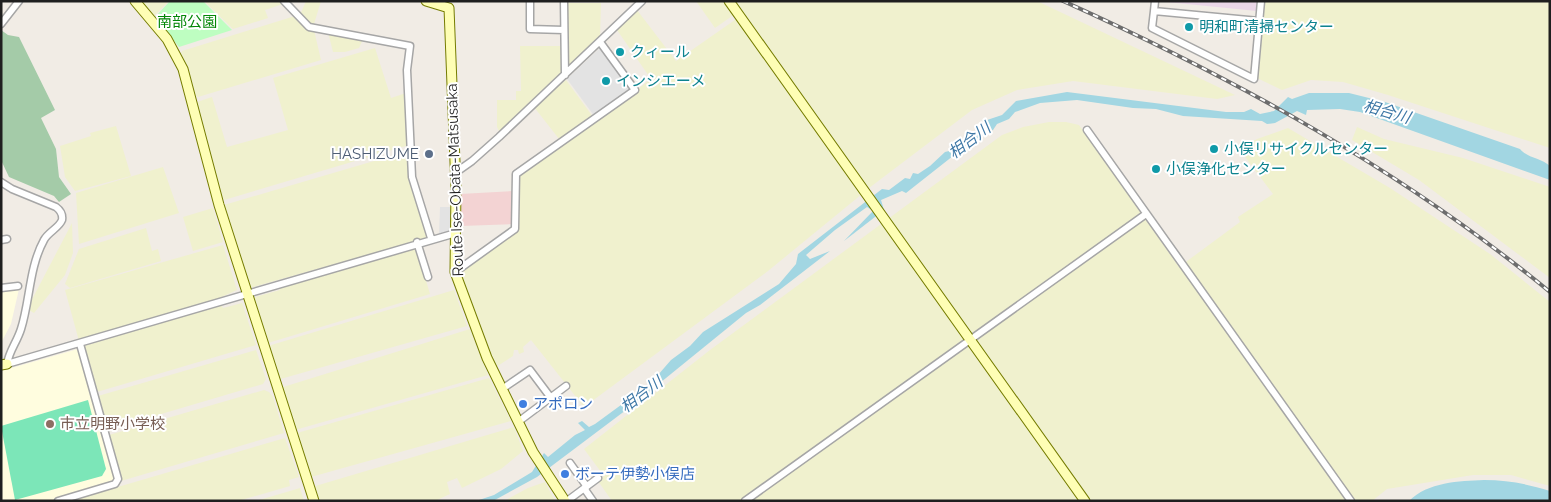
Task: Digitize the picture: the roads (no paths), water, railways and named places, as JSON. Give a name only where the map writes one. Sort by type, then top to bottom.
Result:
[{"type":"street","points":[[1,24],[19,1]]},
{"type":"street","points":[[136,1],[167,40],[183,70],[208,166],[246,294],[314,501]]},
{"type":"street","points":[[284,1],[309,27],[410,46],[407,70],[412,177],[431,238]]},
{"type":"street","name":"Route Ise-Obata-Matsusaka","points":[[426,1],[451,4],[456,233],[455,272],[486,358],[533,452],[566,501]]},
{"type":"street","points":[[530,1],[530,29],[564,30]]},
{"type":"street","points":[[564,1],[565,75]]},
{"type":"street","points":[[455,173],[472,161],[642,1]]},
{"type":"street","points":[[729,1],[1085,501]]},
{"type":"street","points":[[1155,1],[1152,28],[1254,79],[1261,1]]},
{"type":"street","points":[[1154,11],[1259,21]]},
{"type":"street","points":[[455,272],[515,229],[516,174],[635,90],[600,42]]},
{"type":"street","points":[[1087,130],[1351,501]]},
{"type":"street","points":[[1,182],[12,189],[56,207],[60,210],[62,217],[58,225],[44,240],[26,299],[21,328],[4,365]]},
{"type":"street","points":[[745,501],[1146,214]]},
{"type":"street","points":[[4,365],[80,344],[431,238],[456,233]]},
{"type":"street","points":[[418,242],[428,277]]},
{"type":"street","points":[[1,288],[18,286]]},
{"type":"street","points":[[58,501],[115,484],[118,479],[80,344]]},
{"type":"street","points":[[502,389],[530,370],[551,398]]},
{"type":"street","points":[[518,422],[566,386]]},
{"type":"street","points":[[570,463],[593,501]]},
{"type":"street","points":[[566,501],[598,478]]},
{"type":"water","name":"相合川","points":[[1067,92],[1226,112],[1244,112],[1251,109],[1260,114],[1274,111],[1288,97],[1292,99],[1309,93],[1349,93],[1385,102],[1520,149],[1550,166],[1550,180],[1360,112],[1340,109],[1307,110],[1306,115],[1297,111],[1275,123],[1267,124],[1262,121],[1183,116],[1156,109],[1133,108],[1077,100],[1040,103],[1015,112],[1009,119],[997,124],[993,130],[972,141],[906,193],[902,191],[881,200],[884,210],[844,241],[873,211],[867,207],[835,230],[806,255],[810,259],[830,251],[760,305],[746,313],[634,404],[537,477],[493,501],[476,501],[494,495],[532,472],[544,453],[548,457],[575,435],[585,430],[578,423],[582,421],[589,427],[595,424],[651,383],[671,360],[690,346],[703,332],[779,284],[796,264],[798,254],[882,189],[889,190],[905,178],[910,179],[913,173],[918,174],[945,152],[953,150],[978,131],[984,121],[1002,115],[1016,101]]},
{"type":"water","points":[[1484,480],[1517,483],[1550,491],[1550,501],[1409,501],[1434,486],[1454,482]]},
{"type":"railway","points":[[1063,1],[1191,62],[1316,130],[1436,206],[1550,292]]},
{"type":"place","name":"明和町清掃センター","points":[[1189,27]]},
{"type":"place","name":"クィール","points":[[620,52]]},
{"type":"place","name":"インシエーメ","points":[[606,81]]},
{"type":"place","name":"小俣リサイクルセンター","points":[[1214,149]]},
{"type":"place","name":"HASHIZUME","points":[[429,154]]},
{"type":"place","name":"小俣浄化センター","points":[[1156,169]]},
{"type":"place","name":"アポロン","points":[[523,404]]},
{"type":"place","name":"市立明野小学校","points":[[50,424]]},
{"type":"place","name":"ボーテ伊勢小俣店","points":[[565,474]]},
{"type":"park label","name":"南部公園","points":[[187,22]]}]
